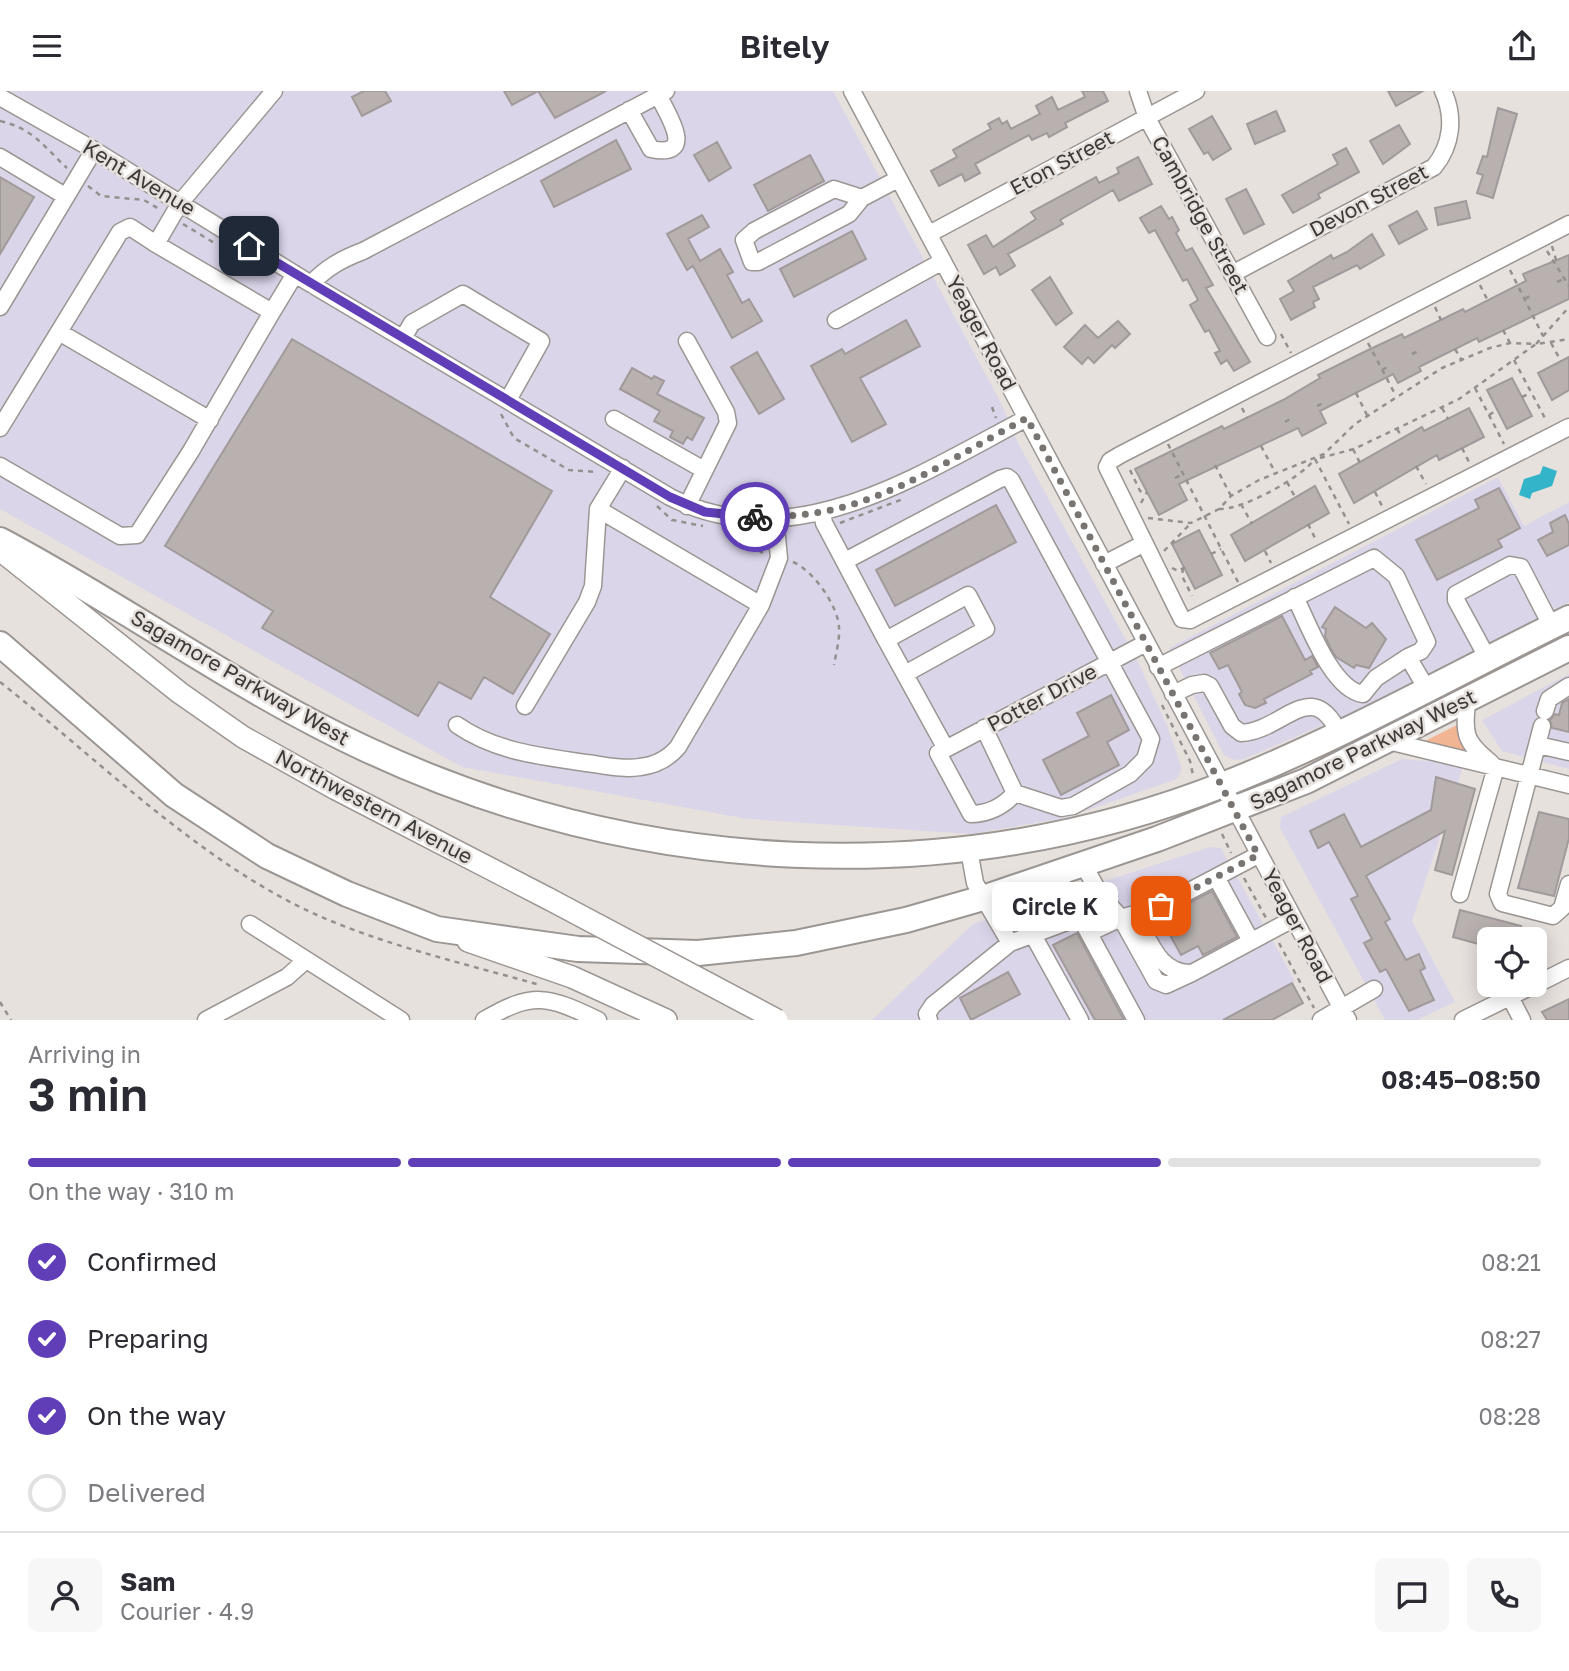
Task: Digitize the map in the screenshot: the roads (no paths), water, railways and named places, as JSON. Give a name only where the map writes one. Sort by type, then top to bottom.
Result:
[{"type":"highway","name":"Sagamore Parkway West","points":[[0,540],[282,707],[368,750],[470,794],[547,817],[653,841],[801,856],[869,857],[969,850],[1034,841],[1105,825],[1221,785],[1340,735],[1560,623]]},
{"type":"highway","name":"Sagamore Parkway West","points":[[0,644],[174,795],[255,848],[346,894],[437,929],[578,949],[698,953],[796,943],[906,920],[984,898],[1235,811],[1388,741],[1569,648]]},
{"type":"main road","name":"Northwestern Avenue","points":[[0,550],[180,693],[243,737],[336,789],[777,1020]]},
{"type":"main road","points":[[437,929],[572,977],[666,1020]]},
{"type":"street","points":[[156,244],[176,210],[274,91]]},
{"type":"street","name":"Yeager Road","points":[[852,91],[1146,643],[1158,667],[1166,697],[1221,785],[1344,1013]]},
{"type":"street","name":"Cambridge Street","points":[[1138,91],[1147,118],[1267,337]]},
{"type":"street","name":"Eton Street","points":[[929,234],[1196,91]]},
{"type":"street","name":"Devon Street","points":[[1232,274],[1434,167],[1443,157],[1451,124],[1443,91]]},
{"type":"street","points":[[311,284],[342,258],[363,251],[629,110],[662,93],[678,132],[678,139],[673,146],[660,151],[652,149],[629,110]]},
{"type":"street","name":"Kent Avenue","points":[[0,97],[94,150],[176,210],[295,274],[403,338],[503,405],[623,468],[687,506],[737,517],[775,517],[822,512],[891,489],[1027,418]]},
{"type":"street","points":[[0,307],[94,150]]},
{"type":"street","points":[[0,157],[65,196]]},
{"type":"street","points":[[862,198],[834,189],[754,231],[744,240],[744,246],[752,262],[758,262],[849,214],[862,198],[898,179]]},
{"type":"street","points":[[1569,224],[1120,454],[1110,461],[1107,467],[1182,619],[1190,620],[1569,427]]},
{"type":"street","points":[[0,428],[124,227],[130,227],[272,312]]},
{"type":"street","points":[[836,320],[943,261]]},
{"type":"street","points":[[0,466],[120,536],[137,535],[210,419],[295,274]]},
{"type":"street","points":[[403,338],[412,323],[463,294],[541,341],[503,405]]},
{"type":"street","points":[[59,331],[210,419]]},
{"type":"street","points":[[687,341],[726,412],[728,423],[687,506]]},
{"type":"street","points":[[614,419],[704,470]]},
{"type":"street","points":[[525,706],[587,602],[593,586],[598,509],[623,468]]},
{"type":"street","points":[[845,561],[1007,477],[1151,733],[1145,759],[1130,774],[1073,806],[1061,808],[1015,793],[984,728]]},
{"type":"street","points":[[598,509],[761,605]]},
{"type":"street","points":[[822,512],[905,674],[971,814],[982,814],[995,808],[1007,802],[1015,793]]},
{"type":"street","points":[[457,725],[476,738],[519,753],[624,768],[654,764],[669,757],[761,605],[779,558],[775,517]]},
{"type":"street","points":[[1104,564],[1143,544]]},
{"type":"street","points":[[1158,667],[1294,597],[1368,560],[1377,560],[1396,576],[1427,642],[1420,651],[1376,678],[1369,690],[1363,694],[1355,693],[1341,684],[1294,597]]},
{"type":"street","points":[[1488,659],[1456,600],[1462,590],[1486,577],[1510,565],[1521,567],[1560,623]]},
{"type":"street","points":[[886,640],[968,595],[986,629],[905,674]]},
{"type":"street","name":"Potter Drive","points":[[942,751],[1146,643]]},
{"type":"street","points":[[1408,657],[1428,691]]},
{"type":"street","points":[[1166,697],[1192,685],[1204,683],[1210,686],[1232,726],[1241,733],[1255,731],[1306,707],[1318,707],[1331,715],[1340,735]]},
{"type":"street","points":[[1565,692],[1549,699],[1499,889],[1499,898],[1502,903],[1553,916],[1562,908],[1569,884]]},
{"type":"street","points":[[1467,701],[1465,733],[1472,748],[1496,767]]},
{"type":"street","points":[[1388,741],[1569,785]]},
{"type":"street","points":[[1538,745],[1569,752]]},
{"type":"street","points":[[1460,894],[1496,767]]},
{"type":"street","points":[[969,850],[973,878],[1010,943]]},
{"type":"street","points":[[1089,933],[1128,916],[1161,906],[1258,855]]},
{"type":"street","points":[[1083,864],[1101,896],[1128,916],[1166,968],[1192,973],[1293,919]]},
{"type":"street","points":[[1056,873],[1136,1020]]},
{"type":"street","points":[[1216,877],[1251,941]]},
{"type":"street","points":[[929,1020],[927,1014],[933,1005],[1010,943],[1080,917]]},
{"type":"street","points":[[250,924],[401,1020]]},
{"type":"street","points":[[1033,935],[1080,1020]]},
{"type":"street","points":[[206,1020],[287,977],[306,960]]},
{"type":"street","points":[[1547,979],[1569,968]]},
{"type":"street","points":[[1318,1016],[1344,1013],[1374,989]]},
{"type":"street","points":[[1463,1020],[1510,997],[1522,1020]]},
{"type":"street","points":[[484,1020],[512,1004],[528,1000],[560,1003],[598,1020]]},
{"type":"water","points":[[1543,466],[1557,471],[1552,486],[1532,493],[1530,499],[1519,495],[1524,479],[1540,474]]},
{"type":"place","name":"Circle K","points":[[1161,906]]}]
